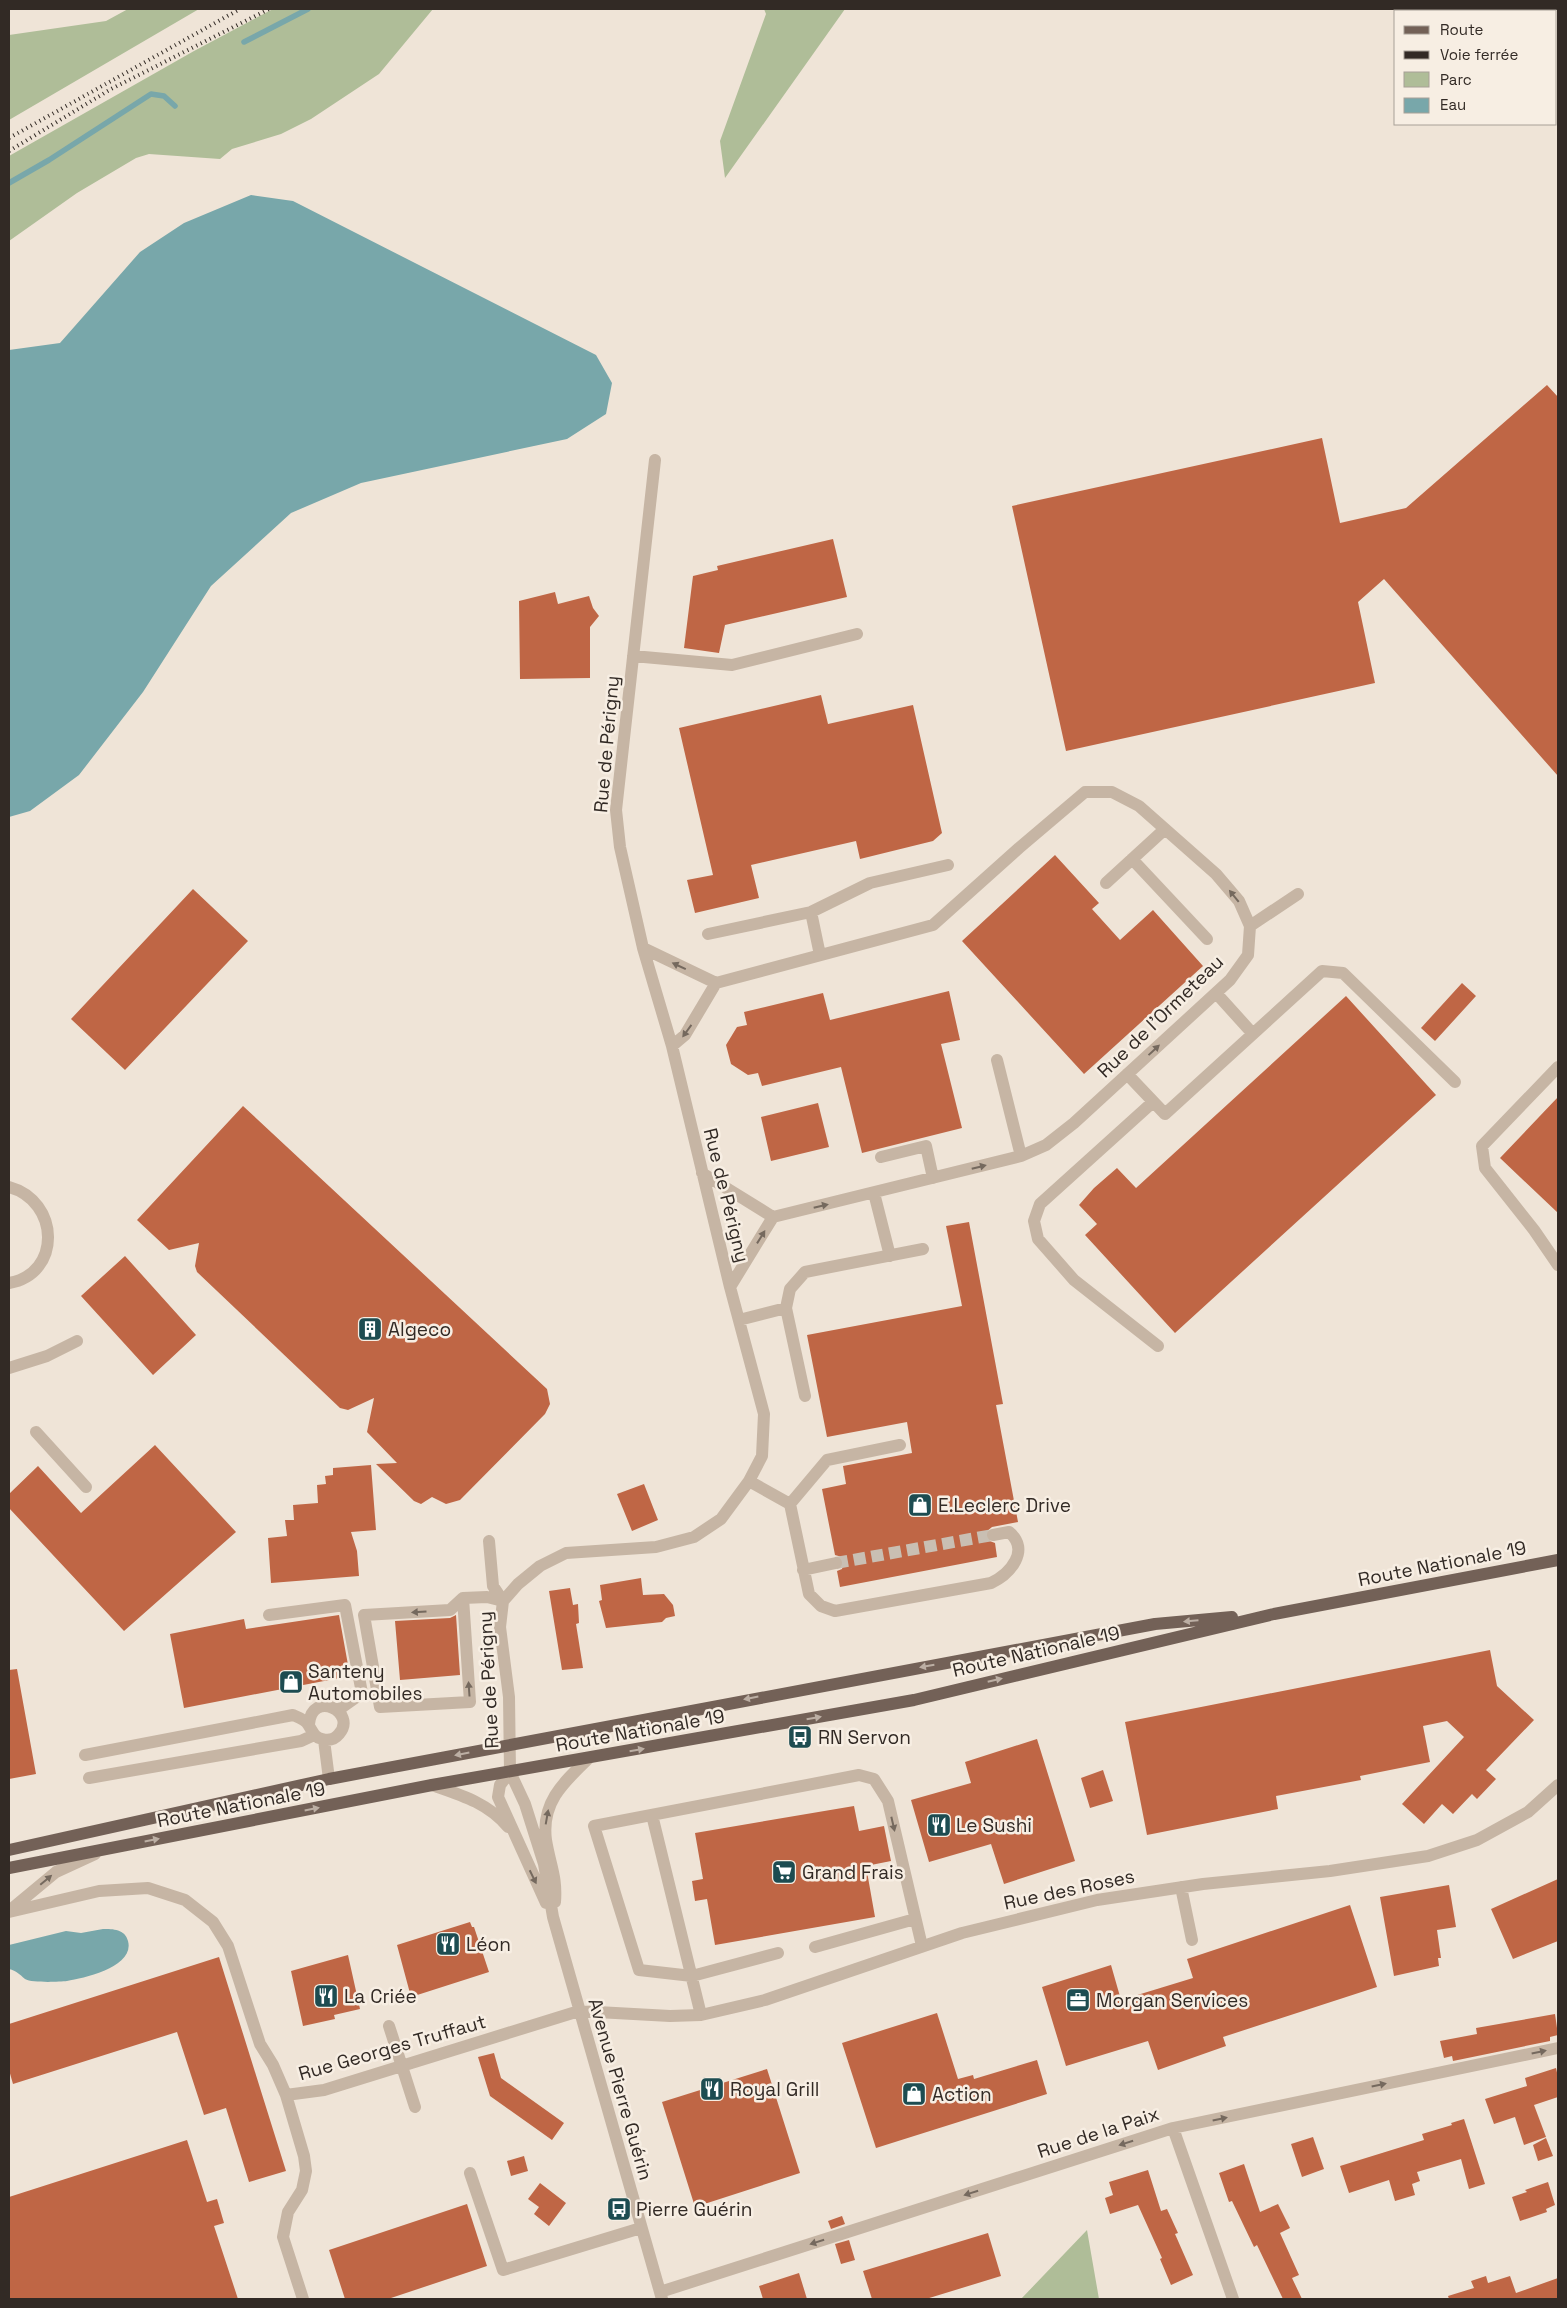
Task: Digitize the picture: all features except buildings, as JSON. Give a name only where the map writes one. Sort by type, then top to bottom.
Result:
[{"type":"main road","name":"Route Nationale 19","points":[[9,1868],[432,1786],[914,1700],[1274,1614],[1558,1560]]},
{"type":"main road","name":"Route Nationale 19","points":[[9,1850],[329,1779],[1154,1624],[1274,1614]]},
{"type":"street","name":"Rue de Périgny","points":[[510,1772],[509,1697],[500,1628],[503,1601],[518,1584],[540,1566],[566,1553],[656,1547],[694,1537],[721,1519],[748,1481],[762,1456],[764,1414],[730,1287],[672,1046],[643,948],[620,847],[616,810],[655,460]]},
{"type":"street","points":[[633,656],[732,665],[857,634]]},
{"type":"street","name":"Rue de l'Ormeteau","points":[[716,983],[933,925],[1085,792],[1112,792],[1139,806],[1216,874],[1239,901],[1250,926],[1248,955],[1230,980],[1074,1123],[1046,1144],[1021,1156],[773,1217]]},
{"type":"street","points":[[1106,883],[1165,829]]},
{"type":"street","points":[[1132,859],[1207,939]]},
{"type":"street","points":[[708,934],[811,912],[870,883],[948,865]]},
{"type":"street","points":[[1250,926],[1298,894]]},
{"type":"street","points":[[811,912],[820,955]]},
{"type":"street","points":[[643,948],[716,983],[685,1035],[672,1046]]},
{"type":"street","points":[[1128,1074],[1165,1114],[1322,972],[1343,974],[1455,1082]]},
{"type":"street","points":[[1216,993],[1253,1034]]},
{"type":"street","points":[[997,1060],[1021,1156]]},
{"type":"street","points":[[1558,1067],[1482,1146],[1485,1168],[1534,1230],[1558,1265]]},
{"type":"street","points":[[1153,1102],[1040,1204],[1034,1221],[1038,1239],[1074,1280],[1158,1346]]},
{"type":"street","points":[[880,1157],[926,1146],[933,1178]]},
{"type":"street","points":[[702,1173],[773,1217],[730,1287]]},
{"type":"street","points":[[9,1187],[27,1194],[41,1209],[48,1228],[48,1238],[45,1253],[37,1266],[22,1279],[9,1283]]},
{"type":"street","points":[[874,1193],[890,1256]]},
{"type":"street","points":[[805,1396],[786,1308],[790,1289],[805,1272],[923,1249]]},
{"type":"street","points":[[739,1320],[786,1308]]},
{"type":"street","points":[[9,1368],[47,1356],[77,1341]]},
{"type":"street","points":[[36,1432],[86,1487]]},
{"type":"street","points":[[790,1504],[827,1460],[900,1445]]},
{"type":"street","points":[[748,1481],[790,1504]]},
{"type":"street","points":[[790,1504],[809,1594],[820,1606],[835,1612],[990,1583],[1001,1578],[1018,1557],[1019,1546],[1016,1537],[1010,1532],[993,1535]]},
{"type":"street","points":[[489,1541],[493,1586],[503,1601]]},
{"type":"street","points":[[803,1570],[836,1563]]},
{"type":"street","points":[[463,1598],[470,1702],[380,1708],[364,1615],[450,1610],[463,1598],[487,1596],[503,1601]]},
{"type":"street","points":[[269,1615],[346,1605],[362,1693],[338,1710]]},
{"type":"street","points":[[85,1755],[293,1715],[315,1733],[335,1738],[342,1730],[343,1719],[338,1710],[327,1706],[316,1709],[310,1718],[315,1733],[329,1779]]},
{"type":"street","points":[[89,1778],[301,1741],[315,1733]]},
{"type":"street","points":[[553,1916],[556,1883],[546,1840],[545,1819],[554,1796],[565,1779],[589,1758]]},
{"type":"street","name":"Avenue Pierre Guérin","points":[[553,1916],[498,1797],[500,1785],[510,1772],[524,1804],[544,1864],[553,1916],[661,2295]]},
{"type":"street","points":[[778,1953],[692,1976],[639,1970],[594,1826],[859,1775],[874,1779],[888,1801],[922,1946]]},
{"type":"street","name":"Rue des Roses","points":[[579,2011],[670,2016],[701,2015],[765,2000],[922,1946],[989,1926],[1097,1900],[1180,1887],[1330,1872],[1428,1856],[1476,1840],[1528,1812],[1558,1785]]},
{"type":"street","points":[[432,1786],[473,1799],[500,1818],[516,1836]]},
{"type":"street","points":[[652,1815],[701,2015]]},
{"type":"street","points":[[9,1912],[56,1872],[105,1849]]},
{"type":"street","points":[[1180,1887],[1192,1940]]},
{"type":"street","name":"Rue Georges Truffaut","points":[[9,1912],[99,1891],[148,1888],[185,1900],[213,1922],[228,1946],[260,2044],[273,2065],[286,2095],[324,2090],[579,2011]]},
{"type":"street","points":[[815,1947],[915,1919]]},
{"type":"street","points":[[390,2026],[415,2107]]},
{"type":"street","name":"Rue de la Paix","points":[[661,2295],[1173,2128],[1558,2048]]},
{"type":"street","points":[[286,2095],[304,2156],[306,2172],[302,2190],[288,2212],[283,2237],[303,2299]]},
{"type":"street","points":[[1173,2128],[1233,2299]]},
{"type":"street","points":[[470,2173],[503,2270],[641,2228]]},
{"type":"green space","points":[[128,9],[199,9],[9,120],[9,35],[106,21]]},
{"type":"green space","points":[[273,9],[433,9],[379,74],[311,119],[281,134],[232,149],[220,159],[149,154],[136,158],[77,193],[9,241],[9,156],[194,51]]},
{"type":"green space","points":[[764,9],[845,9],[725,178],[720,141],[766,14]]},
{"type":"green space","points":[[1087,2230],[1099,2299],[1021,2299]]},
{"type":"water","points":[[251,195],[293,201],[596,355],[612,383],[606,414],[567,439],[361,483],[291,513],[211,586],[143,692],[79,775],[30,811],[9,817],[9,350],[60,343],[140,252],[184,223]]},
{"type":"water","points":[[103,1929],[121,1932],[128,1941],[128,1950],[124,1958],[107,1970],[75,1979],[45,1982],[25,1979],[9,1969],[9,1945],[66,1931],[81,1933]]},
{"type":"waterway","points":[[244,42],[308,9]]},
{"type":"waterway","points":[[9,183],[49,160],[151,94],[164,96],[175,106]]},
{"type":"tunnel","points":[[836,1563],[993,1535]]},
{"type":"railway","points":[[9,138],[240,9]]},
{"type":"railway","points":[[9,151],[111,89],[269,9]]},
{"type":"place","name":"Algeco","points":[[370,1329]]},
{"type":"place","name":"E.Leclerc Drive","points":[[920,1505]]},
{"type":"place","name":"Santeny Automobiles","points":[[291,1682]]},
{"type":"place","name":"RN Servon","points":[[800,1737]]},
{"type":"place","name":"Le Sushi","points":[[939,1825]]},
{"type":"place","name":"Grand Frais","points":[[784,1872]]},
{"type":"place","name":"Léon","points":[[448,1944]]},
{"type":"place","name":"La Criée","points":[[326,1996]]},
{"type":"place","name":"Morgan Services","points":[[1078,2000]]},
{"type":"place","name":"Royal Grill","points":[[712,2089]]},
{"type":"place","name":"Action","points":[[914,2094]]},
{"type":"place","name":"Pierre Guérin","points":[[619,2209]]}]
